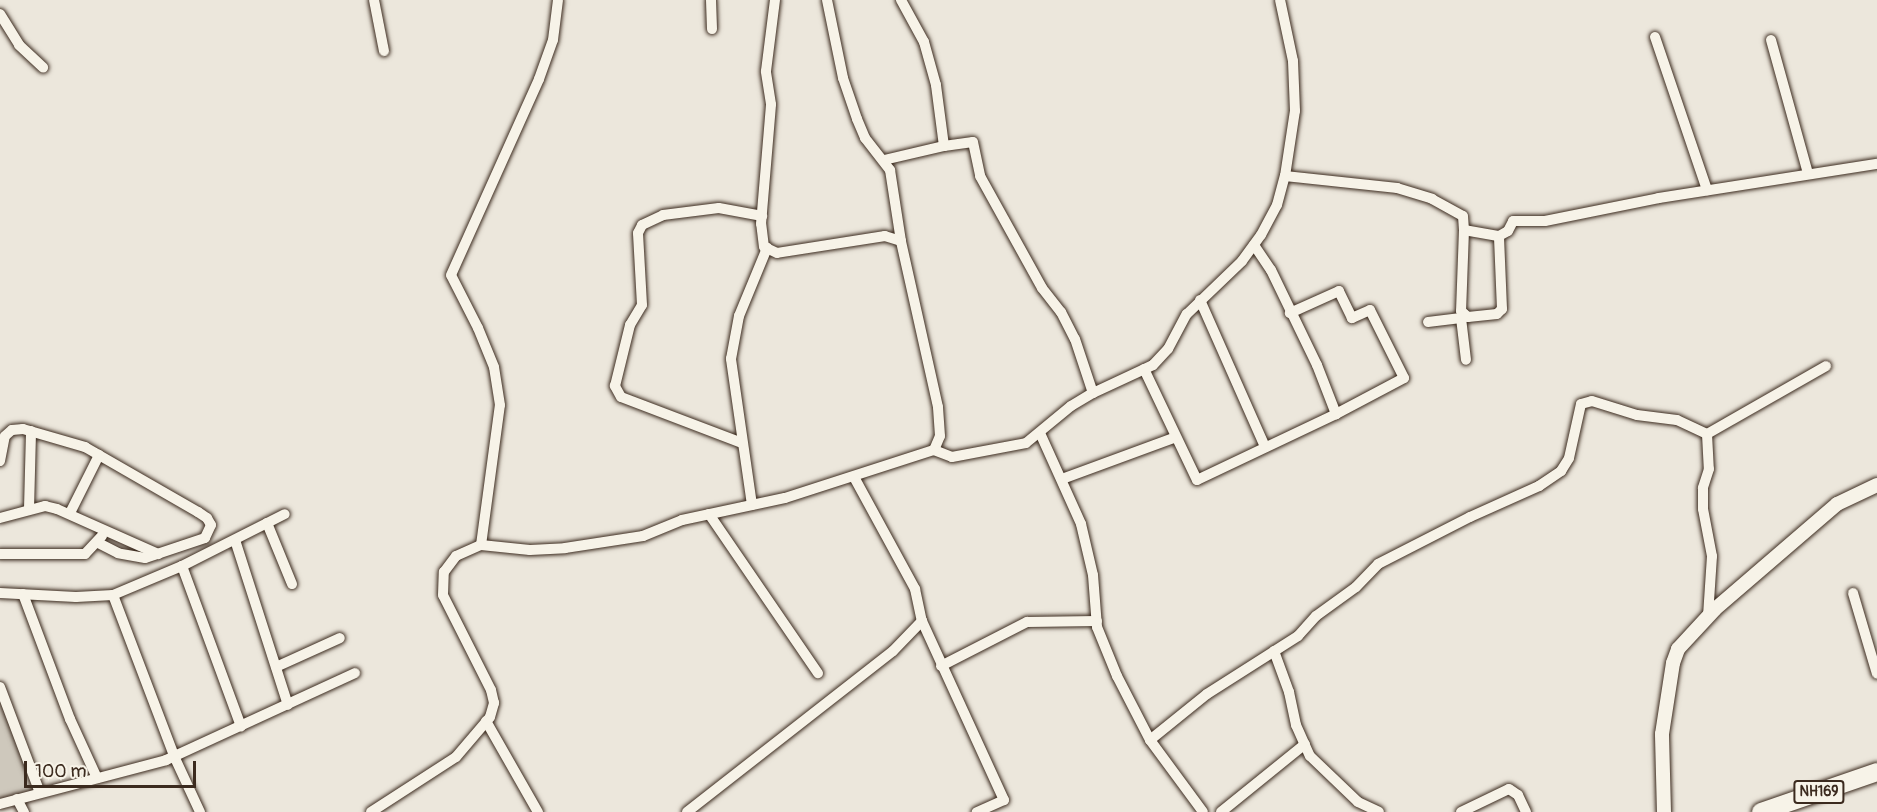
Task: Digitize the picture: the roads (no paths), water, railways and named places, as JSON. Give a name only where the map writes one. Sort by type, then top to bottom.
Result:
[{"type":"highway","name":"NH169","points":[[1761,812],[1877,772]]},
{"type":"street","points":[[374,0],[384,51]]},
{"type":"street","points":[[481,545],[501,405],[494,367],[478,328],[453,284],[451,274],[539,79],[553,40],[558,0]]},
{"type":"street","points":[[711,0],[712,29]]},
{"type":"street","points":[[775,0],[766,71],[771,104],[762,216],[764,247],[777,254],[885,236],[901,241]]},
{"type":"street","points":[[827,0],[843,78],[857,119],[865,138],[884,160],[896,195],[901,241],[938,407],[940,436],[934,450]]},
{"type":"street","points":[[901,0],[924,42],[936,85],[944,146]]},
{"type":"street","points":[[371,812],[456,757],[486,721],[494,703],[491,690],[443,595],[444,572],[456,556],[481,545],[530,550],[566,548],[643,536],[682,520],[752,505],[854,477],[934,450],[952,457],[1010,448],[1026,443],[1071,406],[1093,393],[1153,365],[1168,349],[1187,314],[1242,261],[1254,245],[1277,204],[1285,176],[1296,111],[1293,61],[1280,0]]},
{"type":"street","points":[[0,14],[19,45],[43,67]]},
{"type":"street","points":[[1655,37],[1707,190]]},
{"type":"street","points":[[1771,40],[1809,173]]},
{"type":"street","points":[[884,160],[944,146],[973,142],[980,176],[1042,288],[1050,295],[1066,321],[1075,339],[1093,393]]},
{"type":"street","points":[[1464,230],[1499,236],[1508,231],[1513,221],[1545,221],[1707,190],[1877,164]]},
{"type":"street","points":[[1285,176],[1406,191],[1432,199],[1463,216],[1461,311],[1466,360]]},
{"type":"street","points":[[742,442],[621,397],[615,386],[630,326],[642,305],[638,233],[642,225],[663,215],[718,208],[762,216]]},
{"type":"street","points":[[1428,322],[1463,316],[1497,314],[1502,309],[1499,236]]},
{"type":"street","points":[[1254,245],[1271,270],[1290,313],[1317,364],[1336,414]]},
{"type":"street","points":[[752,505],[731,359],[739,316],[767,248]]},
{"type":"street","points":[[1144,369],[1197,480],[1336,414],[1404,378],[1371,310],[1352,318],[1339,291],[1290,313]]},
{"type":"street","points":[[1200,300],[1265,447]]},
{"type":"street","points":[[1707,434],[1826,366]]},
{"type":"street","points":[[1150,740],[1207,694],[1298,636],[1316,616],[1356,587],[1378,564],[1470,517],[1539,486],[1562,471],[1569,458],[1581,404],[1592,401],[1637,414],[1677,420],[1707,434]]},
{"type":"street","points":[[0,461],[8,432],[23,429],[85,447],[207,518],[211,525],[205,538],[145,558],[132,558],[98,543]]},
{"type":"street","points":[[29,509],[31,431]]},
{"type":"street","points":[[1040,433],[1062,479],[1083,534],[1093,575],[1097,621],[1117,676],[1150,740],[1203,812]]},
{"type":"street","points":[[1707,434],[1710,453],[1709,469],[1703,488],[1703,508],[1712,556],[1708,616]]},
{"type":"street","points":[[1062,479],[1176,437]]},
{"type":"street","points":[[70,513],[99,455]]},
{"type":"street","points":[[854,477],[915,589],[921,621],[1004,800],[977,812]]},
{"type":"street","points":[[1664,812],[1662,734],[1673,663],[1678,649],[1708,616],[1837,504],[1877,485]]},
{"type":"street","points":[[0,518],[45,506],[70,513],[158,554]]},
{"type":"street","points":[[0,593],[112,595],[182,567],[285,514]]},
{"type":"street","points":[[709,514],[818,673]]},
{"type":"street","points":[[267,524],[292,584]]},
{"type":"street","points":[[0,554],[85,554],[98,543],[105,531]]},
{"type":"street","points":[[235,540],[288,705]]},
{"type":"street","points":[[182,567],[241,726]]},
{"type":"street","points":[[1853,593],[1877,674]]},
{"type":"street","points":[[23,594],[70,719],[97,778]]},
{"type":"street","points":[[112,595],[174,756],[200,812]]},
{"type":"street","points":[[687,812],[893,651],[921,621]]},
{"type":"street","points":[[941,666],[1028,622],[1097,621]]},
{"type":"street","points":[[276,667],[340,638]]},
{"type":"street","points":[[1274,651],[1310,756],[1358,802],[1380,812]]},
{"type":"street","points":[[0,804],[174,756],[355,673]]},
{"type":"street","points":[[0,687],[40,793]]},
{"type":"street","points":[[486,721],[538,812]]},
{"type":"street","points":[[1221,812],[1305,744]]},
{"type":"street","points":[[1461,812],[1509,789],[1518,795],[1526,812]]},
{"type":"street","points":[[17,799],[24,812]]}]
